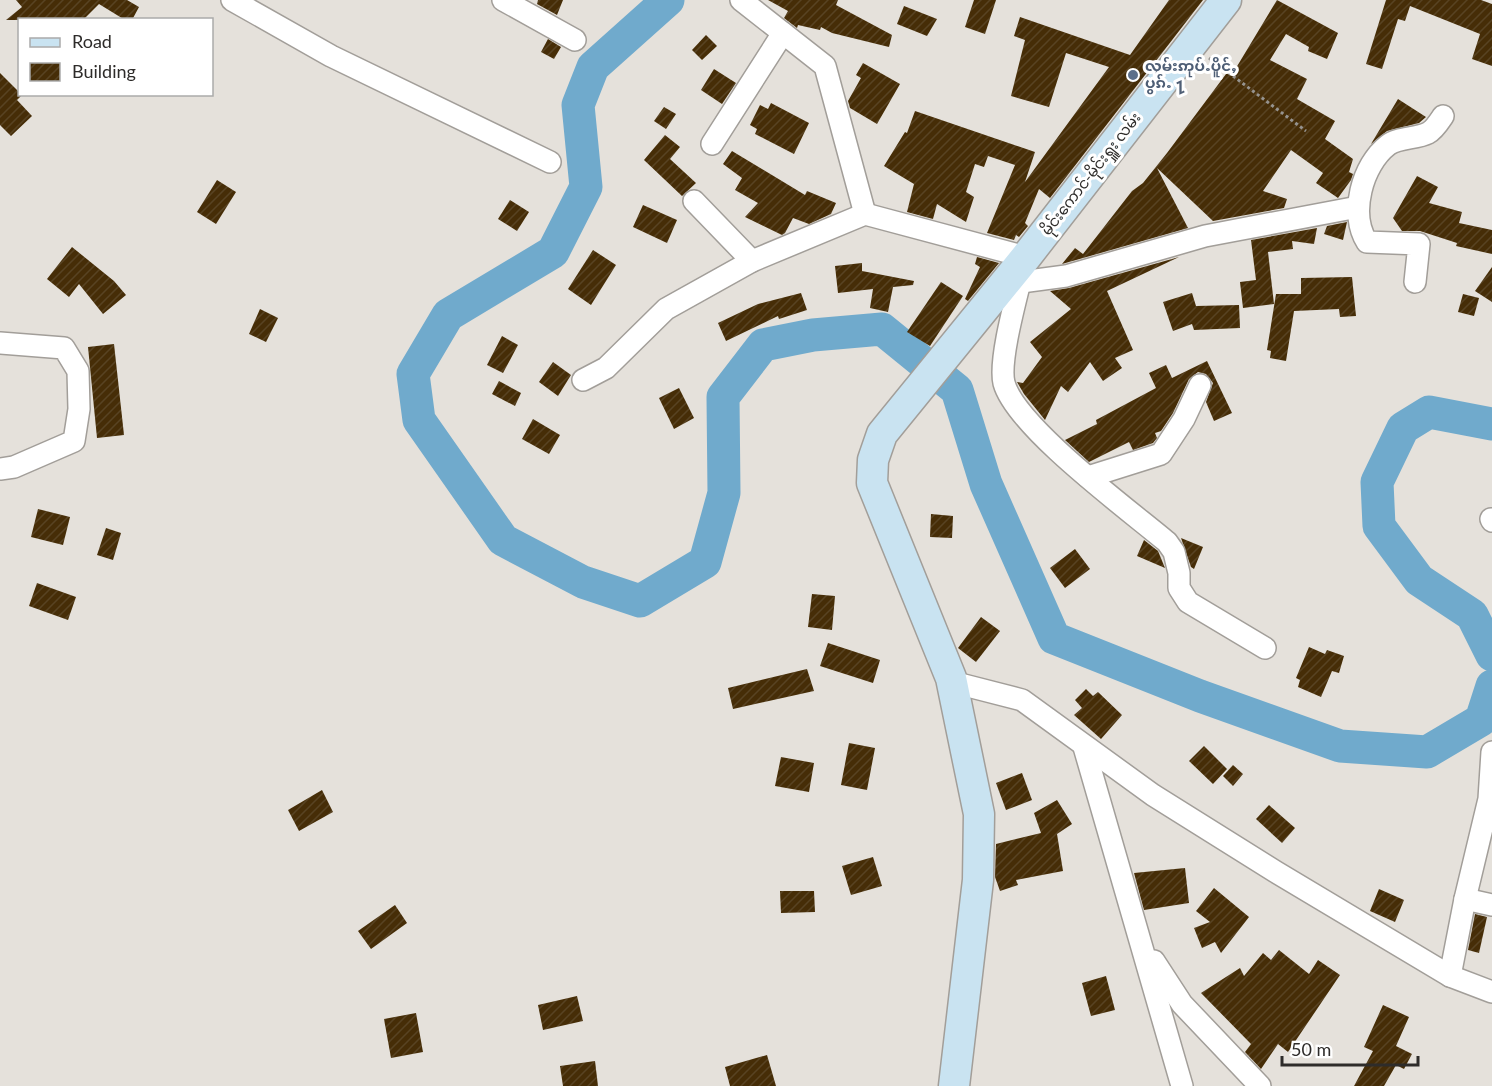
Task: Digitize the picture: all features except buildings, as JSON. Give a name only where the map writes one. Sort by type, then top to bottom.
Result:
[{"type":"main road","name":"မိုင်းကောင်-မိုင်းရှူး လမ်း","points":[[954,1086],[978,880],[978,814],[951,678],[872,483],[873,460],[882,434],[911,396],[953,346],[1024,270],[1226,0]]},
{"type":"street","points":[[232,0],[331,56],[550,162]]},
{"type":"street","points":[[503,0],[575,40]]},
{"type":"street","points":[[741,0],[825,66],[865,214]]},
{"type":"street","points":[[712,144],[783,33]]},
{"type":"street","points":[[1415,282],[1419,244],[1367,242],[1362,235],[1358,207],[1368,168],[1389,144],[1427,133],[1443,116]]},
{"type":"street","points":[[694,201],[752,261]]},
{"type":"street","points":[[583,380],[606,368],[666,309],[752,261],[865,214],[1024,270],[1066,276],[1205,236],[1358,207]]},
{"type":"street","points":[[1024,270],[1006,352],[1004,382],[1020,413],[1088,477],[1167,542],[1173,552],[1179,573],[1179,588],[1188,602],[1265,648]]},
{"type":"street","points":[[0,343],[64,348],[78,371],[79,409],[74,441],[14,467],[0,469]]},
{"type":"street","points":[[1088,477],[1161,454],[1184,419],[1200,385]]},
{"type":"street","points":[[951,678],[960,684],[1022,700],[1084,747],[1163,801],[1450,976],[1492,992]]},
{"type":"street","points":[[1084,747],[1182,1086]]},
{"type":"street","points":[[1450,976],[1465,899],[1486,838],[1492,752]]},
{"type":"street","points":[[1465,899],[1492,905]]},
{"type":"street","points":[[1142,943],[1182,1004],[1260,1086]]},
{"type":"path","points":[[1191,45],[1306,131]]},
{"type":"waterway","points":[[668,0],[593,67],[578,105],[586,187],[553,252],[448,315],[413,374],[419,420],[503,540],[583,582],[640,601],[705,562],[724,493],[723,397],[763,345],[813,335],[882,329],[957,390],[986,484],[1054,638],[1200,696],[1340,746],[1427,752],[1481,720],[1492,686]]},
{"type":"waterway","points":[[1492,424],[1429,412],[1403,428],[1377,482],[1379,526],[1419,580],[1472,615],[1492,655]]},
{"type":"place","name":"လုမ်းဢုပ်ႉပိူင်ႇ ပွၵ်ႉ ႑","points":[[1133,75]]}]
